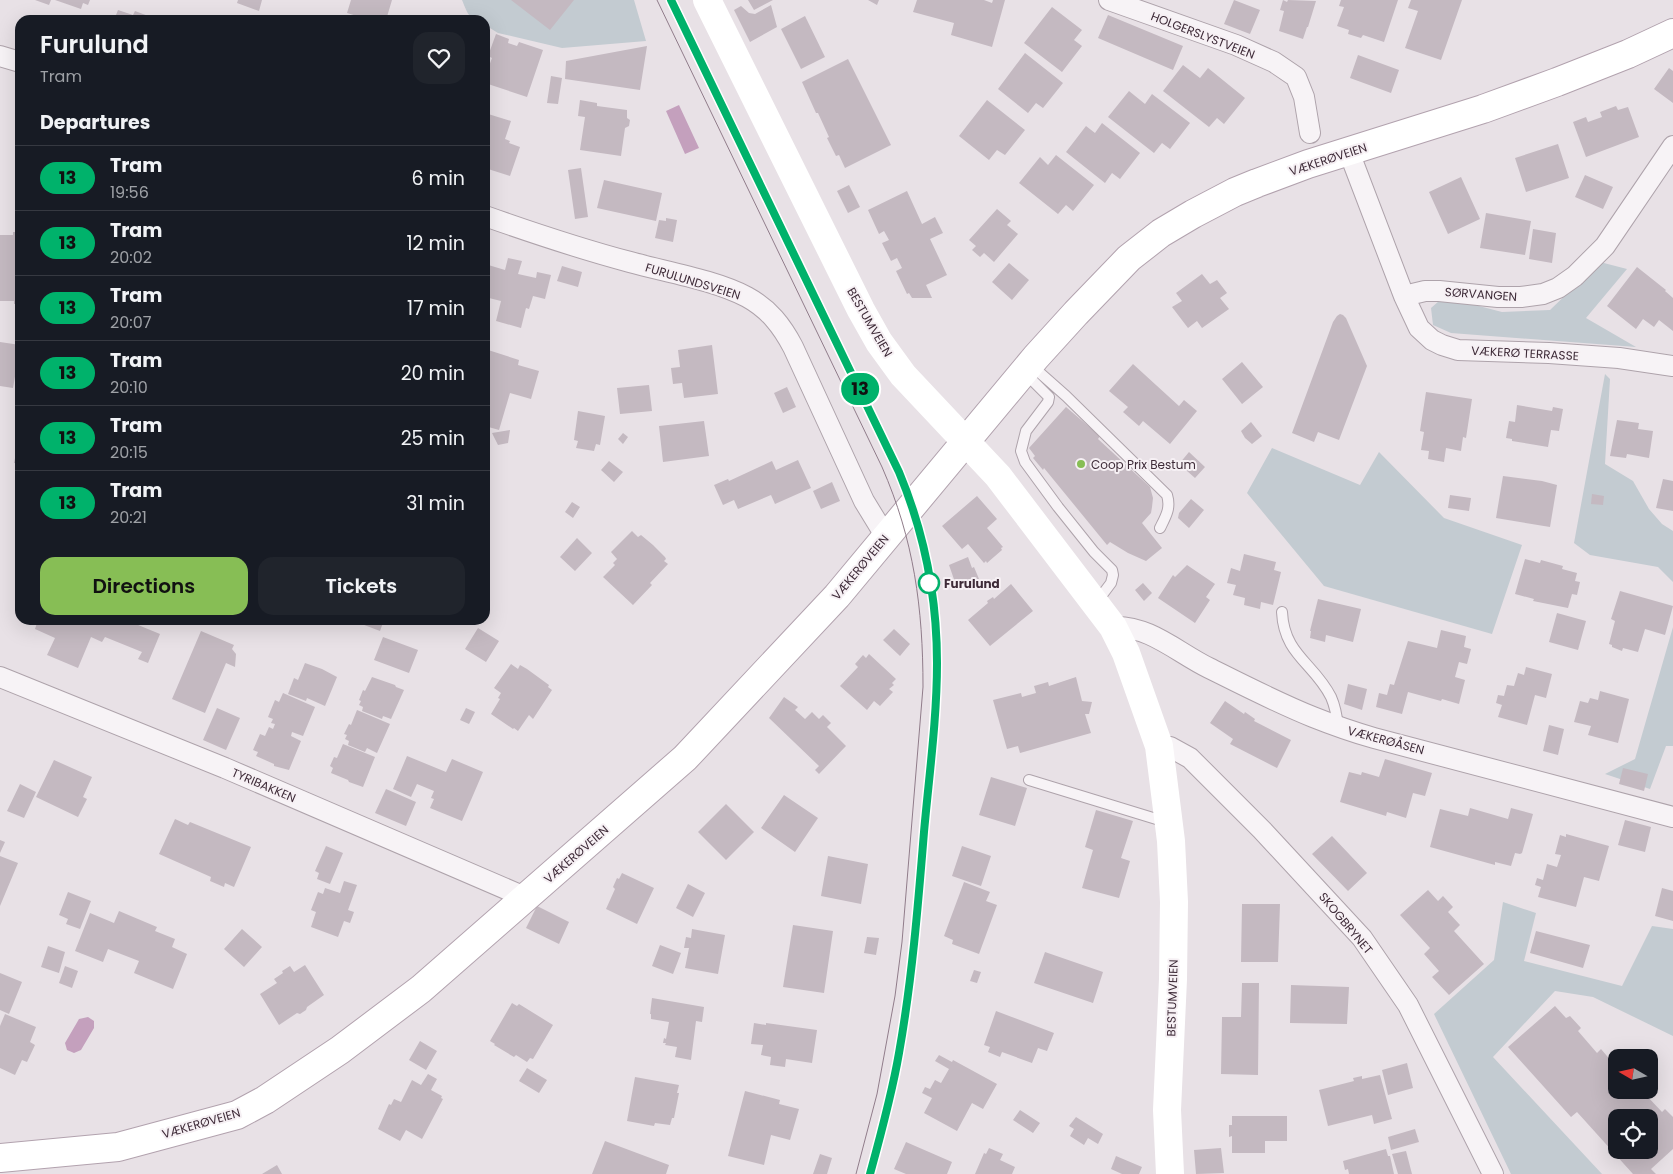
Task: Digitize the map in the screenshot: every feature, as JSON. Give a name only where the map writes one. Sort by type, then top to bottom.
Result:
[{"type":"main road","name":"BESTUMVEIEN","points":[[707,0],[860,310],[879,342],[903,375],[998,476],[1113,627],[1126,653],[1159,746],[1169,822],[1174,902],[1173,979],[1167,1110],[1170,1174]]},
{"type":"main road","name":"VÆKERØVEIEN","points":[[0,1158],[118,1147],[237,1115],[265,1100],[340,1050],[421,989],[685,758],[837,596],[1027,368],[1076,313],[1110,276],[1140,248],[1161,233],[1235,192],[1308,164],[1558,82],[1628,54],[1673,33]]},
{"type":"street","name":"HOLGERSLYSTVEIEN","points":[[1109,0],[1236,45],[1274,62],[1296,77],[1304,97],[1310,133]]},
{"type":"street","points":[[0,56],[15,60]]},
{"type":"street","name":"SØRVANGEN","points":[[1404,296],[1425,291],[1439,291],[1498,297],[1521,297],[1543,294],[1558,288],[1575,276],[1605,246],[1673,146]]},
{"type":"street","points":[[1349,152],[1404,296]]},
{"type":"street","name":"FURULUNDSVEIEN","points":[[490,218],[601,254],[725,288],[748,298],[767,312],[783,329],[793,347],[864,501],[886,537]]},
{"type":"street","name":"VÆKERØ TERRASSE","points":[[1404,296],[1419,328],[1442,345],[1458,350],[1557,353],[1619,358],[1673,366]]},
{"type":"street","name":"VÆKERØÅSEN","points":[[1113,627],[1126,627],[1150,634],[1208,667],[1311,717],[1338,727],[1673,817]]},
{"type":"street","name":"TYRIBAKKEN","points":[[0,677],[225,768],[526,898]]},
{"type":"street","name":"SKOGBRYNET","points":[[1159,746],[1170,747],[1190,758],[1262,830],[1362,938],[1408,1006],[1493,1174]]},
{"type":"lane","points":[[1027,368],[1066,396],[1167,495],[1169,502],[1168,511],[1160,528]]},
{"type":"lane","points":[[1027,368],[1049,397],[1048,402],[1026,432],[1021,451],[1025,462],[1058,507],[1094,552],[1112,570],[1111,584],[1095,604]]},
{"type":"lane","points":[[1282,612],[1282,624],[1287,639],[1297,655],[1315,674],[1330,696],[1335,709],[1338,727]]},
{"type":"lane","points":[[1029,780],[1169,822]]},
{"type":"shaded area","points":[[462,0],[634,0],[646,41],[562,48],[498,33],[490,28],[490,15],[469,15]]},
{"type":"shaded area","points":[[679,105],[699,148],[685,154],[666,111]]},
{"type":"shaded area","points":[[1600,262],[1627,269],[1586,318],[1636,347],[1451,333],[1433,325],[1431,308],[1439,301],[1448,298],[1502,312],[1550,310]]},
{"type":"shaded area","points":[[1605,374],[1610,379],[1605,464],[1633,481],[1649,509],[1662,524],[1673,531],[1673,582],[1658,567],[1590,555],[1574,543]]},
{"type":"shaded area","points":[[1272,448],[1360,485],[1379,452],[1444,518],[1522,545],[1492,634],[1324,586],[1247,493]]},
{"type":"shaded area","points":[[1673,627],[1673,746],[1666,746],[1650,789],[1605,774],[1635,759]]},
{"type":"shaded area","points":[[1503,902],[1536,913],[1524,961],[1622,986],[1652,926],[1673,929],[1673,1036],[1593,997],[1555,991],[1493,1057],[1602,1174],[1511,1174],[1434,1014],[1494,960]]},
{"type":"shaded area","points":[[88,1017],[94,1021],[94,1028],[81,1050],[74,1053],[67,1050],[65,1043],[79,1019]]},
{"type":"building","points":[[35,0],[51,0],[49,5]]},
{"type":"building","points":[[55,0],[90,0],[88,5],[83,3],[81,9]]},
{"type":"building","points":[[238,0],[262,0],[259,11],[237,3]]},
{"type":"building","points":[[351,0],[392,0],[388,15],[354,15],[347,13]]},
{"type":"building","points":[[511,0],[574,0],[550,30]]},
{"type":"building","points":[[748,0],[773,0],[754,10]]},
{"type":"building","points":[[868,0],[879,0],[877,5]]},
{"type":"building","points":[[917,0],[984,0],[992,3],[993,0],[1005,0],[992,47],[951,35],[954,23],[913,12]]},
{"type":"building","points":[[1234,0],[1260,10],[1250,34],[1224,24]]},
{"type":"building","points":[[1283,0],[1287,2],[1288,0],[1316,1],[1303,39],[1279,31],[1284,11],[1280,10]]},
{"type":"building","points":[[1341,0],[1398,0],[1384,42],[1363,35],[1361,38],[1348,34],[1349,30],[1337,26],[1344,7],[1339,6]]},
{"type":"building","points":[[1411,0],[1462,0],[1441,60],[1405,48],[1418,11],[1408,8]]},
{"type":"building","points":[[771,5],[777,27],[750,42],[734,10],[741,6],[749,13],[755,14]]},
{"type":"building","points":[[1052,7],[1082,30],[1074,40],[1082,46],[1062,72],[1024,43]]},
{"type":"building","points":[[118,10],[133,15],[116,15]]},
{"type":"building","points":[[135,11],[146,15],[133,15]]},
{"type":"building","points":[[1108,15],[1183,46],[1173,70],[1098,38]]},
{"type":"building","points":[[805,16],[825,57],[801,69],[781,29]]},
{"type":"building","points":[[496,34],[509,39],[508,43],[517,46],[519,42],[543,50],[527,97],[490,85],[490,63],[492,58],[490,57],[490,50]]},
{"type":"building","points":[[647,46],[640,90],[565,79],[566,61]]},
{"type":"building","points":[[1025,53],[1063,83],[1043,108],[1036,103],[1028,113],[998,89]]},
{"type":"building","points":[[1358,55],[1399,70],[1391,93],[1350,78]]},
{"type":"building","points":[[848,59],[891,145],[845,168],[839,155],[836,156],[827,138],[829,137],[802,82]]},
{"type":"building","points":[[1183,65],[1200,78],[1208,68],[1245,98],[1224,124],[1217,118],[1209,127],[1163,91]]},
{"type":"building","points":[[1669,68],[1673,71],[1673,103],[1654,89]]},
{"type":"building","points":[[551,76],[562,78],[558,104],[547,103]]},
{"type":"building","points":[[1129,91],[1145,104],[1152,94],[1190,123],[1170,149],[1162,143],[1154,153],[1108,117]]},
{"type":"building","points":[[580,100],[597,103],[597,106],[627,110],[627,118],[630,120],[629,126],[625,128],[621,156],[580,150],[585,117],[578,116]]},
{"type":"building","points":[[987,100],[1025,130],[1005,155],[997,150],[989,160],[959,136]]},
{"type":"building","points":[[1616,106],[1618,110],[1628,107],[1639,137],[1586,157],[1573,122],[1586,117],[1588,122],[1602,117],[1600,112]]},
{"type":"building","points":[[490,115],[511,121],[505,139],[510,141],[509,143],[520,147],[510,176],[490,170]]},
{"type":"building","points":[[1102,123],[1140,153],[1120,179],[1112,173],[1105,183],[1066,152],[1086,126],[1095,133]]},
{"type":"building","points":[[1558,144],[1569,178],[1526,192],[1515,158]]},
{"type":"building","points":[[1056,155],[1094,185],[1073,211],[1066,205],[1058,214],[1019,183],[1040,157],[1048,165]]},
{"type":"building","points":[[581,168],[588,217],[575,219],[568,170]]},
{"type":"building","points":[[1585,175],[1613,187],[1603,209],[1575,197]]},
{"type":"building","points":[[1461,177],[1480,219],[1448,234],[1429,192]]},
{"type":"building","points":[[604,180],[662,193],[656,221],[597,208]]},
{"type":"building","points":[[849,185],[860,207],[848,213],[837,191]]},
{"type":"building","points":[[907,191],[922,224],[935,217],[943,233],[930,239],[947,275],[926,285],[932,298],[912,298],[909,293],[907,294],[896,271],[902,268],[897,258],[891,261],[882,243],[889,240],[884,231],[879,234],[868,210]]},
{"type":"building","points":[[997,209],[1011,221],[1007,225],[1018,234],[994,262],[984,253],[980,257],[972,250],[976,246],[969,240]]},
{"type":"building","points":[[1486,213],[1531,221],[1525,255],[1480,248]]},
{"type":"building","points":[[666,218],[677,220],[673,242],[655,238],[659,220],[666,221]]},
{"type":"building","points":[[1533,229],[1556,233],[1552,263],[1529,259]]},
{"type":"building","points":[[13,232],[15,232],[15,304],[14,301],[0,301],[0,235],[13,235]]},
{"type":"building","points":[[508,258],[522,261],[518,274],[536,278],[537,272],[551,275],[545,299],[533,296],[529,309],[526,308],[521,328],[496,321],[501,301],[490,298],[490,266],[505,270]]},
{"type":"building","points":[[1009,263],[1029,280],[1012,300],[992,282]]},
{"type":"building","points":[[562,266],[582,272],[578,287],[557,281]]},
{"type":"building","points":[[1637,267],[1673,298],[1673,331],[1659,320],[1654,327],[1643,319],[1636,329],[1607,306]]},
{"type":"building","points":[[1202,274],[1210,284],[1217,280],[1227,293],[1220,298],[1229,309],[1202,328],[1197,321],[1188,328],[1172,307],[1182,301],[1176,293]]},
{"type":"building","points":[[1340,314],[1346,318],[1367,366],[1339,440],[1318,432],[1314,442],[1292,433],[1333,322]]},
{"type":"building","points":[[0,342],[15,344],[13,388],[0,386]]},
{"type":"building","points":[[712,345],[718,394],[684,398],[682,383],[673,384],[671,368],[680,367],[678,350]]},
{"type":"building","points":[[490,351],[519,360],[518,365],[539,371],[531,399],[510,393],[499,430],[490,427]]},
{"type":"building","points":[[1242,362],[1263,387],[1242,404],[1222,379]]},
{"type":"building","points":[[1133,364],[1179,406],[1184,400],[1197,411],[1170,444],[1143,421],[1139,426],[1123,412],[1128,407],[1109,391]]},
{"type":"building","points":[[649,385],[652,411],[620,414],[617,388]]},
{"type":"building","points":[[787,387],[796,407],[783,413],[774,393]]},
{"type":"building","points":[[1426,392],[1472,399],[1466,438],[1463,437],[1461,451],[1446,448],[1444,462],[1428,459],[1429,451],[1421,450],[1424,432],[1420,431]]},
{"type":"building","points":[[1517,405],[1552,411],[1553,407],[1563,409],[1559,431],[1551,430],[1548,447],[1512,441],[1512,439],[1506,438],[1509,421],[1515,422]]},
{"type":"building","points":[[1066,407],[1100,436],[1098,439],[1150,487],[1153,498],[1151,513],[1142,523],[1162,548],[1146,561],[1110,542],[1107,545],[1044,468],[1043,470],[1033,458],[1035,456],[1029,448]]},
{"type":"building","points":[[578,411],[605,416],[600,445],[596,444],[594,451],[576,448],[578,441],[574,440]]},
{"type":"building","points":[[1617,420],[1639,423],[1638,429],[1653,431],[1649,458],[1627,454],[1626,458],[1610,456]]},
{"type":"building","points":[[704,421],[709,456],[663,462],[659,426]]},
{"type":"building","points":[[1251,422],[1262,436],[1252,444],[1241,431]]},
{"type":"building","points":[[510,430],[508,443],[498,445],[492,433]]},
{"type":"building","points":[[623,433],[628,437],[623,444],[618,439]]},
{"type":"building","points":[[1189,452],[1205,467],[1195,478],[1179,464]]},
{"type":"building","points":[[798,460],[811,488],[775,504],[771,495],[738,509],[734,500],[723,505],[714,485],[728,479],[729,481],[772,461],[776,470]]},
{"type":"building","points":[[609,461],[623,472],[614,482],[601,470]]},
{"type":"building","points":[[1503,476],[1557,485],[1550,527],[1496,518]]},
{"type":"building","points":[[1663,479],[1673,481],[1673,511],[1656,508]]},
{"type":"building","points":[[832,482],[840,501],[821,509],[813,491]]},
{"type":"building","points":[[1592,494],[1604,496],[1603,505],[1591,504]]},
{"type":"building","points":[[1450,495],[1471,498],[1469,511],[1448,508]]},
{"type":"building","points":[[977,496],[997,519],[987,528],[1003,547],[987,563],[986,561],[984,563],[968,544],[962,549],[942,526]]},
{"type":"building","points":[[1191,499],[1204,510],[1189,528],[1178,518],[1179,513]]},
{"type":"building","points":[[572,502],[580,507],[573,518],[565,512]]},
{"type":"building","points":[[632,531],[638,537],[641,535],[653,545],[665,557],[664,561],[668,564],[633,605],[603,577],[615,565],[613,563],[617,559],[611,552]]},
{"type":"building","points":[[577,538],[592,553],[575,571],[560,557]]},
{"type":"building","points":[[1244,554],[1276,562],[1274,570],[1281,572],[1273,605],[1261,602],[1260,609],[1244,605],[1245,598],[1233,595],[1236,585],[1227,583],[1231,568],[1240,571]]},
{"type":"building","points":[[968,557],[979,579],[957,588],[949,565]]},
{"type":"building","points":[[1525,559],[1540,563],[1541,560],[1563,566],[1562,569],[1577,573],[1575,581],[1580,582],[1577,595],[1572,594],[1568,608],[1533,601],[1534,599],[1515,594]]},
{"type":"building","points":[[1187,565],[1215,584],[1206,597],[1210,600],[1195,623],[1158,598],[1173,575],[1175,577]]},
{"type":"building","points":[[1143,583],[1152,593],[1144,601],[1135,590]]},
{"type":"building","points":[[1011,584],[1033,611],[990,646],[968,620],[988,603],[987,601],[993,597],[994,599]]},
{"type":"building","points":[[1620,591],[1673,606],[1665,635],[1645,629],[1638,652],[1623,648],[1622,651],[1609,644],[1615,621],[1611,619]]},
{"type":"building","points":[[1318,599],[1361,609],[1353,642],[1326,635],[1325,642],[1310,638]]},
{"type":"building","points":[[1557,613],[1586,621],[1578,650],[1549,642]]},
{"type":"building","points":[[36,625],[138,625],[160,634],[148,663],[138,659],[142,652],[105,637],[102,642],[91,637],[78,668],[47,655],[55,638],[35,629]]},
{"type":"building","points":[[364,625],[382,625],[380,631]]},
{"type":"building","points":[[478,628],[499,641],[486,662],[465,649]]},
{"type":"building","points":[[894,629],[910,644],[900,656],[883,640]]},
{"type":"building","points":[[1441,630],[1466,636],[1464,647],[1471,649],[1467,664],[1459,662],[1455,677],[1465,680],[1459,704],[1408,692],[1402,714],[1376,707],[1379,693],[1387,695],[1390,684],[1394,685],[1408,641],[1437,648]]},
{"type":"building","points":[[201,631],[234,645],[232,649],[236,654],[235,667],[226,663],[205,713],[172,699]]},
{"type":"building","points":[[383,637],[418,650],[409,673],[374,660]]},
{"type":"building","points":[[869,654],[896,679],[892,683],[894,685],[889,689],[893,692],[880,706],[874,701],[867,710],[840,686],[858,667],[855,664],[863,655],[866,658]]},
{"type":"building","points":[[305,663],[337,677],[325,706],[307,698],[306,701],[288,694],[294,678],[298,680]]},
{"type":"building","points":[[511,664],[518,669],[520,665],[527,669],[549,685],[548,687],[552,690],[533,719],[529,715],[518,731],[491,714],[500,699],[498,698],[501,693],[494,688]]},
{"type":"building","points":[[1526,667],[1552,674],[1546,698],[1535,695],[1527,725],[1498,717],[1502,705],[1496,703],[1498,695],[1504,696],[1507,685],[1514,686],[1518,673],[1524,675]]},
{"type":"building","points":[[372,677],[404,690],[391,719],[383,716],[382,719],[362,711],[363,707],[359,705],[363,690],[365,691]]},
{"type":"building","points":[[1076,677],[1082,701],[1092,702],[1089,714],[1085,714],[1091,733],[1020,753],[1018,746],[1007,749],[993,700],[1021,693],[1022,697],[1036,693],[1034,686],[1048,682],[1049,686]]},
{"type":"building","points":[[1348,684],[1367,689],[1362,710],[1344,704]]},
{"type":"building","points":[[1600,691],[1629,699],[1618,743],[1588,735],[1591,726],[1574,722],[1580,701],[1588,703],[1590,698],[1598,700]]},
{"type":"building","points":[[283,693],[315,707],[303,736],[292,732],[291,736],[301,741],[289,770],[274,766],[274,764],[256,756],[258,752],[253,750],[260,734],[265,736],[269,727],[273,729],[275,724],[271,723],[273,719],[268,717],[275,700],[279,702]]},
{"type":"building","points":[[784,697],[798,707],[795,710],[805,719],[812,712],[819,719],[823,715],[831,723],[827,727],[846,746],[819,774],[815,770],[819,766],[769,718]]},
{"type":"building","points":[[1225,701],[1244,714],[1245,712],[1255,719],[1254,721],[1291,740],[1277,768],[1230,744],[1233,739],[1210,723]]},
{"type":"building","points":[[217,708],[240,718],[226,750],[203,740]]},
{"type":"building","points":[[466,708],[475,712],[469,724],[460,720]]},
{"type":"building","points":[[357,710],[390,724],[377,753],[367,748],[365,752],[348,745],[349,741],[345,739],[347,735],[344,734],[349,724],[351,725]]},
{"type":"building","points":[[1549,725],[1564,729],[1558,755],[1543,751]]},
{"type":"building","points":[[343,744],[375,757],[363,787],[331,773],[333,768],[330,766],[334,757],[337,758]]},
{"type":"building","points":[[407,756],[446,772],[452,759],[483,772],[462,821],[430,808],[434,799],[431,798],[434,791],[417,784],[411,797],[393,789]]},
{"type":"building","points":[[1385,759],[1432,773],[1425,796],[1413,793],[1406,818],[1387,812],[1386,816],[1340,802],[1349,772],[1361,775],[1362,772],[1379,777]]},
{"type":"building","points":[[54,760],[92,777],[83,797],[87,799],[78,817],[36,797]]},
{"type":"building","points":[[1623,768],[1648,774],[1644,791],[1619,784]]},
{"type":"building","points":[[991,777],[1027,788],[1015,826],[979,815]]},
{"type":"building","points":[[20,784],[36,792],[24,818],[7,811]]},
{"type":"building","points":[[386,789],[416,802],[406,826],[375,813]]},
{"type":"building","points":[[784,795],[818,818],[795,852],[761,828]]},
{"type":"building","points":[[726,804],[754,832],[726,860],[698,832]]},
{"type":"building","points":[[1470,808],[1508,819],[1511,808],[1533,814],[1522,853],[1515,853],[1511,866],[1495,862],[1495,865],[1430,847],[1440,809],[1468,816]]},
{"type":"building","points":[[1096,810],[1133,821],[1121,858],[1130,861],[1119,898],[1082,888],[1093,850],[1085,847]]},
{"type":"building","points":[[175,819],[188,825],[190,822],[251,847],[234,887],[225,883],[224,887],[210,881],[211,877],[159,854]]},
{"type":"building","points":[[1625,820],[1651,827],[1645,852],[1618,845]]},
{"type":"building","points":[[1566,834],[1609,846],[1599,881],[1584,877],[1576,907],[1538,897],[1541,887],[1535,885],[1537,878],[1543,880],[1547,864],[1557,867],[1561,855],[1555,854],[1560,835],[1566,837]]},
{"type":"building","points":[[1332,836],[1367,873],[1348,891],[1312,854]]},
{"type":"building","points":[[0,840],[5,842],[0,853]]},
{"type":"building","points":[[326,846],[343,853],[330,884],[317,879],[319,873],[315,871]]},
{"type":"building","points":[[962,846],[991,856],[981,886],[952,876]]},
{"type":"building","points":[[0,856],[18,863],[0,906]]},
{"type":"building","points":[[828,856],[868,864],[861,904],[821,896]]},
{"type":"building","points":[[622,873],[654,888],[637,924],[606,909],[615,889],[613,887],[617,878],[619,879]]},
{"type":"building","points":[[344,881],[357,885],[348,910],[354,912],[350,923],[344,921],[338,937],[311,927],[316,912],[311,910],[318,892],[323,894],[325,888],[340,893]]},
{"type":"building","points":[[964,882],[990,892],[986,901],[997,905],[979,954],[952,944],[953,940],[944,936]]},
{"type":"building","points":[[688,884],[705,893],[693,917],[676,908]]},
{"type":"building","points":[[1662,888],[1673,891],[1673,921],[1655,916]]},
{"type":"building","points":[[1428,890],[1438,901],[1443,896],[1453,907],[1448,912],[1460,925],[1454,931],[1484,964],[1449,995],[1432,977],[1439,971],[1424,954],[1430,948],[1400,915]]},
{"type":"building","points":[[68,892],[91,901],[80,929],[66,924],[68,919],[59,915]]},
{"type":"building","points":[[1242,904],[1280,904],[1278,962],[1241,962]]},
{"type":"building","points":[[537,906],[569,922],[559,944],[526,928]]},
{"type":"building","points":[[119,911],[157,927],[155,931],[175,939],[172,947],[187,954],[173,989],[134,973],[139,961],[108,949],[103,962],[75,951],[90,913],[114,923]]},
{"type":"building","points":[[793,925],[833,931],[824,993],[783,987]]},
{"type":"building","points":[[242,929],[262,947],[244,967],[224,949]]},
{"type":"building","points":[[692,929],[725,935],[718,974],[685,968],[689,948],[684,948],[686,937],[691,938]]},
{"type":"building","points":[[1536,931],[1590,945],[1583,968],[1530,953]]},
{"type":"building","points":[[867,937],[879,938],[876,955],[864,953]]},
{"type":"building","points":[[660,945],[681,953],[673,974],[652,966]]},
{"type":"building","points":[[48,946],[65,952],[59,973],[41,967]]},
{"type":"building","points":[[1045,952],[1103,972],[1093,1003],[1034,983]]},
{"type":"building","points":[[305,965],[324,995],[300,1014],[297,1013],[279,1025],[260,994],[277,983],[274,979],[283,973],[282,971],[290,966],[294,972]]},
{"type":"building","points":[[65,966],[78,971],[72,988],[59,983]]},
{"type":"building","points":[[974,970],[981,972],[977,983],[970,981]]},
{"type":"building","points":[[0,973],[22,982],[9,1014],[0,1010]]},
{"type":"building","points":[[1242,983],[1259,983],[1258,1075],[1221,1074],[1222,1017],[1241,1017]]},
{"type":"building","points":[[1291,985],[1349,987],[1347,1024],[1290,1023]]},
{"type":"building","points":[[652,998],[704,1007],[702,1022],[696,1021],[691,1060],[675,1057],[677,1047],[663,1043],[664,1038],[666,1039],[669,1022],[651,1019]]},
{"type":"building","points":[[512,1003],[517,1006],[519,1004],[553,1025],[533,1059],[530,1058],[527,1062],[516,1055],[514,1057],[490,1041]]},
{"type":"building","points":[[1555,1006],[1566,1018],[1570,1016],[1581,1028],[1578,1031],[1597,1053],[1601,1049],[1608,1057],[1608,1099],[1650,1099],[1662,1112],[1665,1109],[1673,1117],[1673,1149],[1651,1169],[1656,1174],[1633,1174],[1619,1159],[1658,1159],[1658,1109],[1608,1109],[1608,1146],[1577,1112],[1571,1117],[1508,1047]]},
{"type":"building","points":[[996,1011],[1054,1033],[1047,1051],[1038,1048],[1032,1063],[1002,1052],[1000,1057],[988,1052],[990,1047],[984,1045]]},
{"type":"building","points":[[5,1014],[36,1027],[30,1042],[35,1045],[27,1062],[22,1060],[15,1075],[0,1068],[0,1026]]},
{"type":"building","points":[[754,1023],[817,1030],[812,1063],[786,1059],[785,1067],[770,1065],[771,1057],[761,1055],[763,1045],[751,1044]]},
{"type":"building","points":[[420,1041],[437,1051],[426,1070],[409,1060]]},
{"type":"building","points":[[939,1055],[952,1062],[953,1060],[997,1084],[983,1109],[972,1103],[957,1131],[924,1113],[932,1098],[922,1093],[925,1087],[930,1089],[935,1080],[941,1083],[949,1069],[935,1061]]},
{"type":"building","points":[[1407,1063],[1413,1088],[1388,1095],[1382,1070]]},
{"type":"building","points":[[527,1068],[547,1080],[539,1093],[519,1081]]},
{"type":"building","points":[[428,1074],[437,1079],[431,1090],[442,1096],[441,1098],[443,1099],[422,1139],[406,1130],[400,1141],[378,1129],[389,1104],[391,1105],[394,1099],[401,1102],[412,1080],[421,1085]]},
{"type":"building","points":[[1380,1075],[1392,1119],[1374,1124],[1372,1115],[1328,1126],[1319,1090],[1354,1081],[1353,1078],[1362,1076],[1362,1079]]},
{"type":"building","points":[[635,1077],[679,1085],[674,1118],[672,1118],[670,1125],[655,1123],[654,1126],[627,1121]]},
{"type":"building","points":[[745,1091],[780,1100],[779,1104],[799,1109],[790,1140],[771,1135],[764,1165],[728,1156]]},
{"type":"building","points":[[1020,1110],[1040,1123],[1033,1133],[1013,1120]]},
{"type":"building","points":[[1232,1116],[1287,1116],[1287,1141],[1265,1141],[1265,1153],[1232,1153],[1232,1136],[1229,1137],[1229,1125],[1232,1125]]},
{"type":"building","points":[[1076,1117],[1103,1134],[1098,1144],[1088,1138],[1084,1145],[1070,1136],[1074,1129],[1069,1126]]},
{"type":"building","points":[[1415,1129],[1419,1142],[1391,1150],[1388,1137]]},
{"type":"building","points":[[605,1141],[669,1165],[666,1174],[592,1174]]},
{"type":"building","points":[[906,1142],[952,1162],[947,1174],[906,1174],[894,1169]]},
{"type":"building","points":[[989,1148],[1003,1154],[1000,1160],[1015,1167],[1012,1174],[975,1174],[984,1153],[986,1154]]},
{"type":"building","points":[[1221,1148],[1224,1173],[1196,1174],[1194,1150]]},
{"type":"building","points":[[1386,1149],[1388,1156],[1390,1156],[1394,1174],[1349,1174],[1348,1169],[1345,1170],[1343,1161]]},
{"type":"building","points":[[1406,1151],[1412,1174],[1398,1174],[1392,1154]]},
{"type":"building","points":[[820,1154],[832,1158],[827,1174],[813,1174]]},
{"type":"building","points":[[1116,1156],[1142,1167],[1139,1174],[1122,1174],[1111,1169]]},
{"type":"building","points":[[277,1165],[282,1174],[262,1174]]},
{"type":"tram line","points":[[657,0],[882,467],[902,521],[914,575],[921,630],[923,687],[902,942],[895,996],[877,1094],[856,1174]]},
{"type":"tram line","points":[[671,0],[899,472],[922,542],[932,590],[937,663],[936,705],[914,943],[904,1026],[886,1114],[870,1174]]},
{"type":"tram line","name":"13","points":[[671,0],[899,472],[908,493],[926,562],[934,616],[937,664],[914,958],[899,1055],[890,1099],[870,1174]]},
{"type":"place","name":"Coop Prix Bestum","points":[[1081,464]]},
{"type":"place","name":"Furulund","points":[[929,583]]}]
